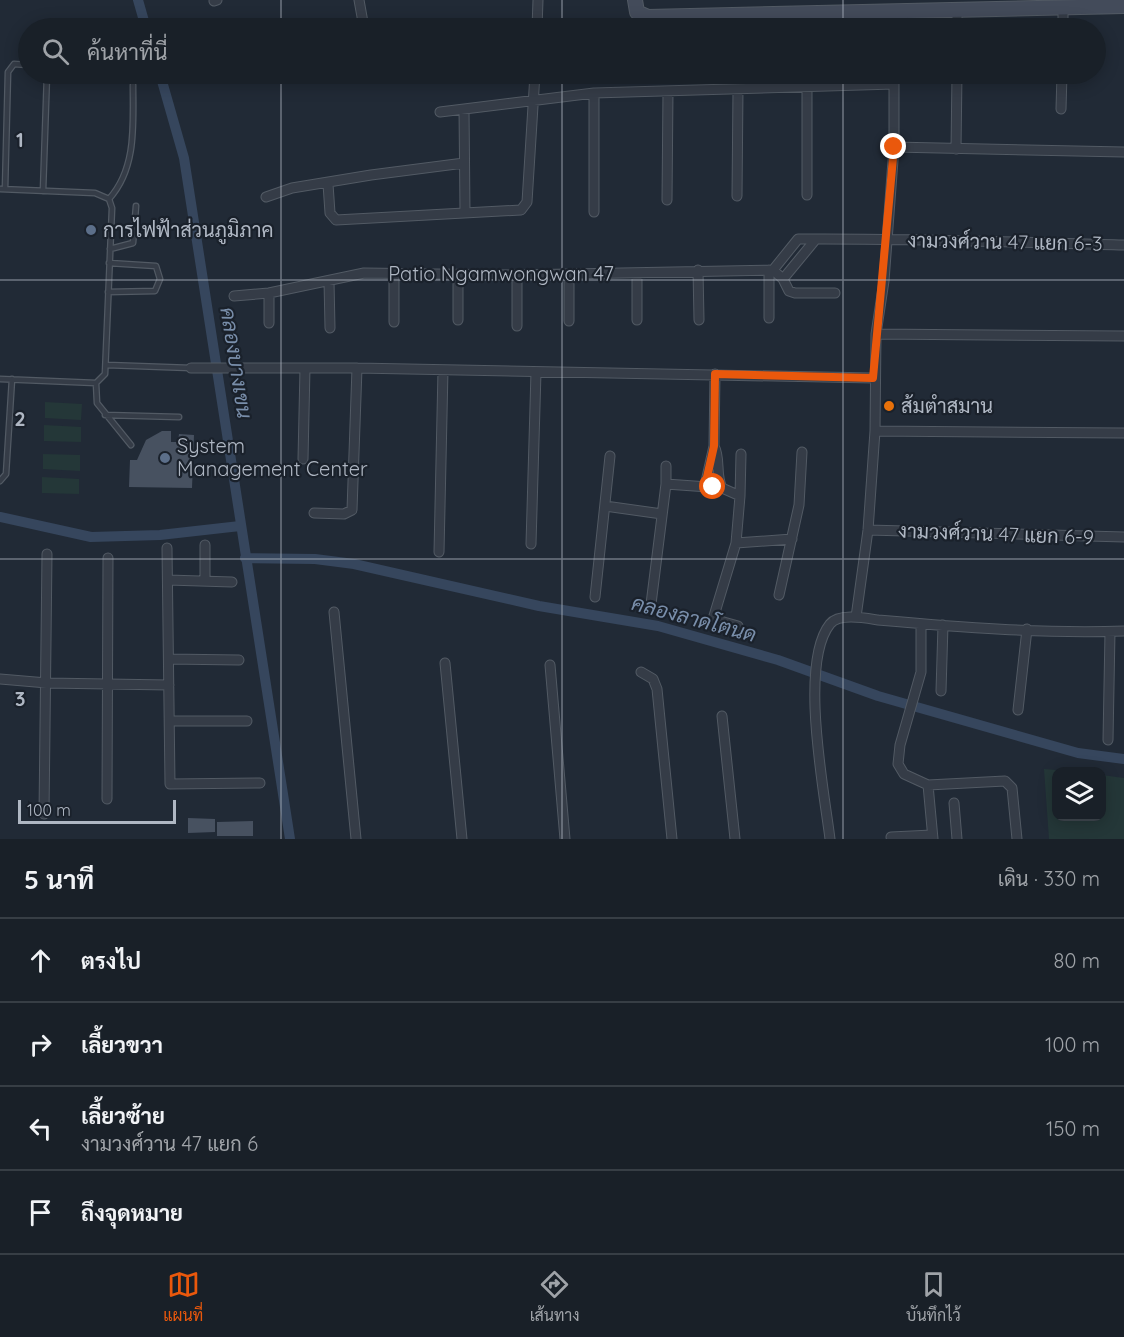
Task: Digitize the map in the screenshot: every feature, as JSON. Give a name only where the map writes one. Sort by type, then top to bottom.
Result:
[{"type":"street","points":[[359,0],[362,18]]},
{"type":"street","points":[[537,18],[538,0]]},
{"type":"street","points":[[635,0],[637,12],[648,17],[863,6],[892,10],[932,5],[957,9],[1004,4],[1124,6]]},
{"type":"street","points":[[957,9],[957,18]]},
{"type":"street","points":[[892,10],[892,18]]},
{"type":"street","points":[[328,184],[330,213],[336,220],[521,210],[525,207],[535,84]]},
{"type":"street","points":[[440,112],[594,93],[807,87],[840,84]]},
{"type":"street","points":[[856,617],[868,530],[874,431],[873,378],[894,147],[894,84]]},
{"type":"street","points":[[956,149],[957,84]]},
{"type":"street","points":[[1061,109],[1062,84]]},
{"type":"street","points":[[807,87],[807,195]]},
{"type":"street","points":[[737,196],[738,89]]},
{"type":"street","points":[[667,200],[668,91]]},
{"type":"street","points":[[594,93],[594,212]]},
{"type":"street","points":[[464,109],[465,213]]},
{"type":"street","points":[[894,147],[1124,152]]},
{"type":"street","points":[[266,196],[292,188],[464,163]]},
{"type":"street","points":[[769,318],[771,270],[798,239],[816,239]]},
{"type":"street","points":[[783,279],[816,239]]},
{"type":"street","name":"งามวงศ์วาน 47 แยก 6-3","points":[[816,239],[1124,245]]},
{"type":"street","points":[[698,270],[699,320]]},
{"type":"street","points":[[771,270],[783,279],[789,291],[835,293]]},
{"type":"street","name":"Patio Ngamwongwan 47","points":[[234,296],[269,293],[364,273],[517,275],[771,270]]},
{"type":"street","points":[[637,273],[637,320]]},
{"type":"street","points":[[394,274],[394,322]]},
{"type":"street","points":[[569,274],[569,321]]},
{"type":"street","points":[[458,275],[458,320]]},
{"type":"street","points":[[517,275],[517,326]]},
{"type":"street","points":[[329,281],[330,328]]},
{"type":"street","points":[[269,293],[269,323]]},
{"type":"street","points":[[876,334],[1124,336]]},
{"type":"street","points":[[191,368],[357,368],[873,378]]},
{"type":"street","points":[[303,459],[305,368]]},
{"type":"street","points":[[314,513],[344,514],[352,510],[357,368]]},
{"type":"street","points":[[439,552],[443,370]]},
{"type":"street","points":[[531,544],[536,372]]},
{"type":"street","points":[[705,486],[714,446],[715,374]]},
{"type":"street","points":[[874,431],[1124,433]]},
{"type":"street","points":[[714,446],[718,454],[717,477],[722,488]]},
{"type":"street","points":[[779,595],[799,505],[801,452]]},
{"type":"street","points":[[738,626],[713,619],[736,543],[741,454]]},
{"type":"street","points":[[595,597],[610,456]]},
{"type":"street","points":[[651,604],[666,484],[666,466]]},
{"type":"street","points":[[666,484],[722,488],[740,496]]},
{"type":"street","points":[[605,506],[662,514]]},
{"type":"street","name":"งามวงศ์วาน 47 แยก 6-9","points":[[868,530],[1124,537]]},
{"type":"street","points":[[736,543],[792,539]]},
{"type":"street","points":[[205,545],[205,581]]},
{"type":"street","points":[[166,548],[170,784],[260,783]]},
{"type":"street","points":[[44,814],[47,554]]},
{"type":"street","points":[[107,800],[108,558]]},
{"type":"street","points":[[168,580],[232,582]]},
{"type":"street","points":[[334,612],[356,839]]},
{"type":"street","points":[[830,839],[816,716],[815,660],[829,625],[834,620],[856,617],[921,624],[1124,631]]},
{"type":"street","points":[[921,624],[921,672],[900,745],[898,764],[904,774],[928,785],[1005,781],[1012,788],[1017,839]]},
{"type":"street","points":[[941,691],[943,625]]},
{"type":"street","points":[[1018,710],[1027,629]]},
{"type":"street","points":[[1108,740],[1110,632]]},
{"type":"street","points":[[169,660],[239,660]]},
{"type":"street","points":[[445,663],[462,839]]},
{"type":"street","points":[[550,665],[565,839]]},
{"type":"street","points":[[641,672],[653,679],[657,689],[672,839]]},
{"type":"street","points":[[0,679],[47,683],[169,685]]},
{"type":"street","points":[[722,716],[735,839]]},
{"type":"street","points":[[170,721],[247,721]]},
{"type":"street","points":[[891,837],[933,837],[928,785]]},
{"type":"street","points":[[954,803],[957,839]]},
{"type":"lane","points":[[0,379],[96,383],[105,374],[107,365],[112,208],[109,199],[95,193],[2,189],[8,72],[14,64],[18,64]]},
{"type":"lane","points":[[43,191],[47,84]]},
{"type":"lane","points":[[109,199],[127,172],[133,133],[133,85]]},
{"type":"lane","points":[[110,249],[133,243],[136,206]]},
{"type":"lane","points":[[108,292],[155,291],[160,279],[156,266],[109,262]]},
{"type":"lane","points":[[107,365],[191,368]]},
{"type":"lane","points":[[0,481],[6,474],[12,379]]},
{"type":"lane","points":[[96,383],[97,403],[131,445]]},
{"type":"lane","points":[[105,415],[178,417]]},
{"type":"shaded area","points":[[45,402],[82,404],[81,420],[45,418]]},
{"type":"shaded area","points":[[44,425],[81,427],[81,442],[44,441]]},
{"type":"shaded area","points":[[43,454],[80,455],[80,471],[43,469]]},
{"type":"shaded area","points":[[42,477],[79,479],[79,494],[42,493]]},
{"type":"shaded area","points":[[1044,769],[1052,770],[1052,821],[1106,821],[1106,776],[1124,778],[1124,839],[1049,839]]},
{"type":"building","name":"System Management Center","points":[[162,431],[171,431],[171,442],[178,442],[179,434],[194,435],[192,488],[129,487],[130,460],[137,460],[146,440]]},
{"type":"building","points":[[188,818],[215,819],[215,832],[188,833]]},
{"type":"building","points":[[253,821],[253,836],[217,836],[217,822]]},
{"type":"waterway","name":"คลองบางเขน","points":[[138,0],[143,18]]},
{"type":"waterway","name":"คลองบางเขน","points":[[163,84],[184,158],[290,839]]},
{"type":"waterway","points":[[0,517],[91,537],[160,535],[240,526]]},
{"type":"waterway","name":"คลองลาดโตนด","points":[[245,558],[315,559],[354,564],[539,606],[658,626],[778,660],[878,696],[1078,753],[1124,759]]},
{"type":"place","name":"การไฟฟ้าส่วนภูมิภาค","points":[[91,230]]},
{"type":"place","name":"ส้มตำสมาน","points":[[889,406]]},
{"type":"place","name":"System Management Center","points":[[165,458]]},
{"type":"route","points":[[713,487],[705,486],[710,454],[714,446],[715,374],[873,378],[876,334],[884,281],[894,147]]}]
